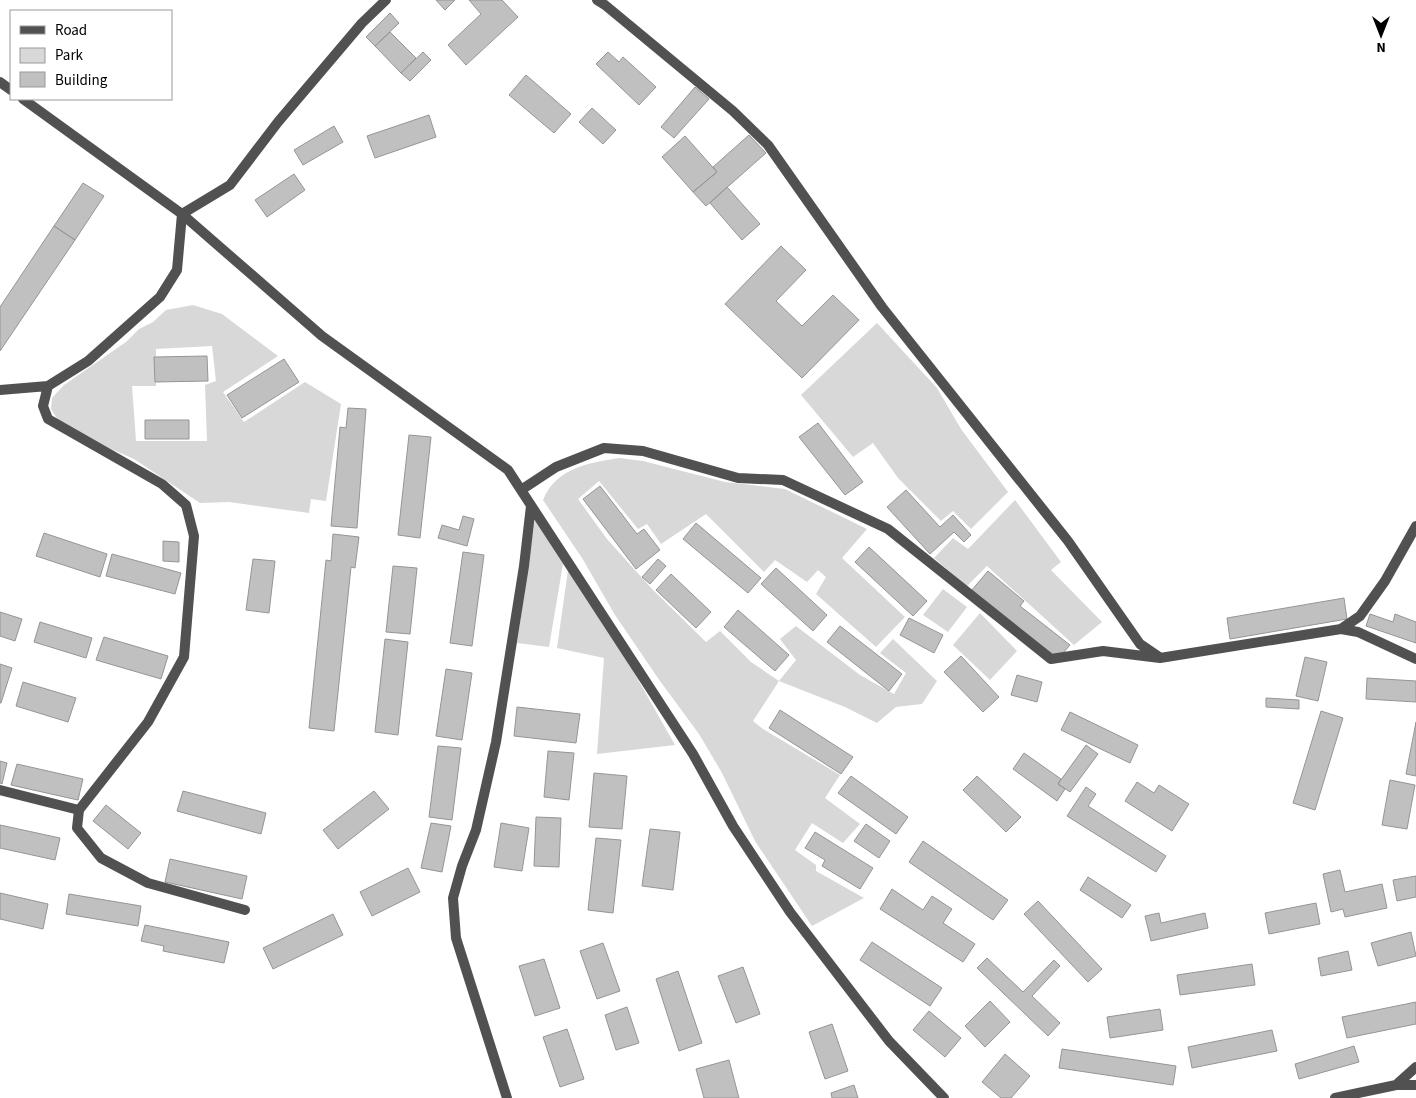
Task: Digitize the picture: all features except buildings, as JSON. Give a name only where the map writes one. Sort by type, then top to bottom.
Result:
[{"type":"street","points":[[182,214],[230,185],[278,122],[320,72],[362,23],[386,0]]},
{"type":"street","points":[[597,0],[605,4],[734,111],[768,146],[882,307],[1068,541],[1140,644],[1160,658]]},
{"type":"street","points":[[24,100],[182,214],[322,336],[508,470],[693,754],[733,826],[790,912],[889,1041],[944,1098]]},
{"type":"street","points":[[0,390],[48,386],[88,360],[160,297],[177,270],[182,214]]},
{"type":"street","points":[[48,386],[42,406],[48,419],[162,484],[186,505],[194,536],[184,657],[148,722],[79,810],[77,828],[101,858],[148,883],[245,910]]},
{"type":"street","points":[[521,490],[556,466],[604,448],[643,451],[738,478],[783,480],[888,530],[1051,659],[1103,651],[1160,658],[1342,630],[1358,632],[1416,659]]},
{"type":"street","points":[[508,1098],[456,938],[453,898],[462,866],[476,830],[496,742],[524,566],[531,506]]},
{"type":"street","points":[[1342,630],[1360,616],[1385,581],[1416,526]]},
{"type":"street","points":[[0,790],[79,810]]},
{"type":"street","points":[[1396,1085],[1416,1067]]},
{"type":"street","points":[[1335,1098],[1396,1085],[1416,1085]]},
{"type":"green space","points":[[193,305],[222,314],[278,356],[223,392],[244,422],[305,382],[341,404],[326,501],[311,499],[309,513],[229,502],[200,503],[134,459],[109,448],[58,420],[51,409],[52,398],[64,385],[126,342],[139,329],[153,322],[166,310]],"holes":[[[212,346],[216,381],[205,385],[207,441],[136,441],[132,386],[156,386],[156,349]]]},
{"type":"green space","points":[[877,323],[937,388],[961,429],[1008,492],[971,529],[953,511],[941,521],[898,478],[873,443],[853,457],[801,395]]},
{"type":"green space","points":[[619,458],[643,461],[725,482],[785,489],[867,529],[842,558],[905,617],[876,647],[816,594],[826,577],[818,570],[807,582],[775,560],[764,572],[706,514],[661,544],[647,524],[638,529],[599,481],[578,499],[607,539],[653,590],[706,642],[720,631],[751,662],[779,681],[753,721],[763,729],[840,775],[825,798],[860,824],[843,843],[812,823],[795,850],[816,865],[816,871],[864,898],[812,926],[755,841],[722,773],[699,734],[615,615],[582,558],[543,500],[556,481],[574,469],[596,462]]},
{"type":"green space","points":[[1015,500],[1061,562],[1051,570],[1102,622],[1074,645],[987,566],[967,586],[934,558],[953,538],[968,549]]},
{"type":"green space","points":[[535,519],[563,564],[549,647],[517,643]]},
{"type":"green space","points":[[568,570],[624,655],[675,745],[597,754],[604,658],[557,648]]},
{"type":"green space","points":[[943,589],[967,607],[948,632],[923,615]]},
{"type":"green space","points":[[980,613],[1017,651],[990,680],[953,645]]},
{"type":"green space","points":[[796,626],[860,675],[894,694],[906,673],[880,653],[893,639],[937,681],[922,704],[896,707],[877,723],[845,707],[779,681],[796,660],[780,639]]}]
